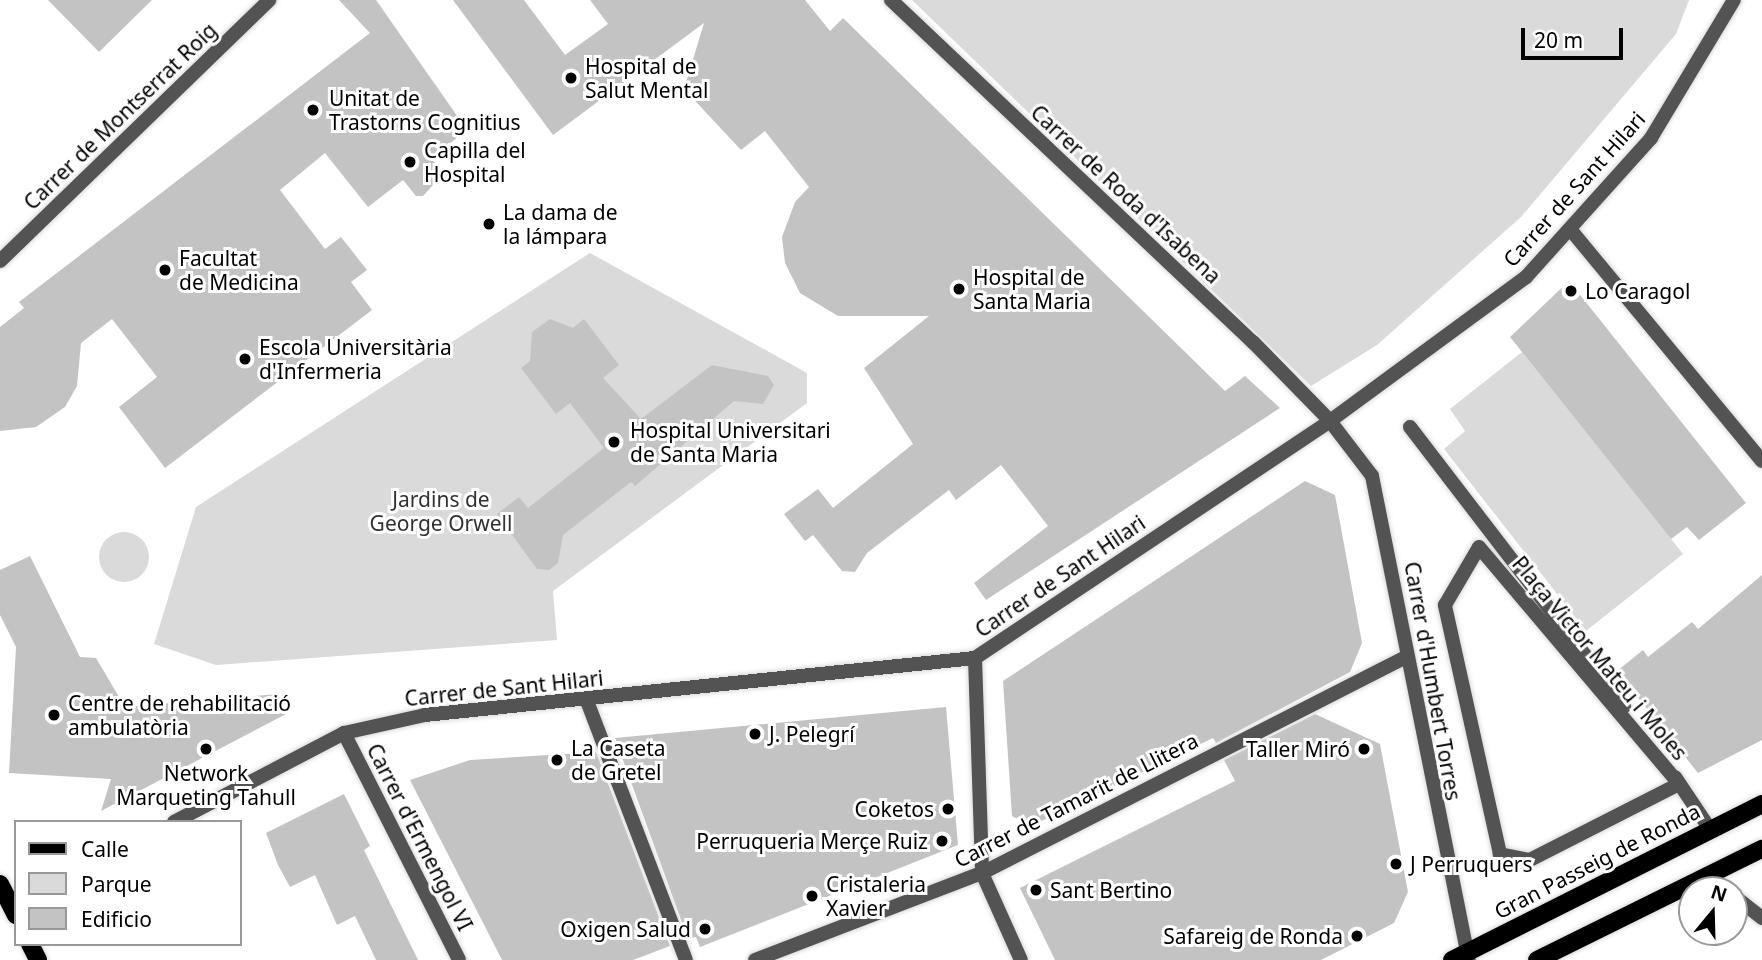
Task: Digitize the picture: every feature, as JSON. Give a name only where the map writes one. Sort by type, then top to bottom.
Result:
[{"type":"main road","name":"Gran Passeig de Ronda","points":[[1462,958],[1762,804]]},
{"type":"main road","points":[[1709,876],[1762,849]]},
{"type":"main road","points":[[0,884],[14,909]]},
{"type":"main road","points":[[1537,960],[1678,891]]},
{"type":"street","name":"Carrer de Montserrat Roig","points":[[0,261],[268,0]]},
{"type":"street","name":"Carrer de Roda d'Isabena","points":[[891,0],[1330,421]]},
{"type":"street","name":"Carrer de Sant Hilari","points":[[178,820],[344,733],[425,715],[587,701],[975,658],[1330,421],[1526,278],[1651,138],[1734,0]]},
{"type":"street","points":[[1570,229],[1762,461]]},
{"type":"street","name":"Carrer d'Humbert Torres","points":[[1330,421],[1373,476],[1462,958]]},
{"type":"street","points":[[1410,427],[1710,829]]},
{"type":"street","name":"Plaça Victor Mateu i Moles","points":[[1479,547],[1566,650],[1679,784],[1531,860],[1500,854],[1445,605],[1479,547]]},
{"type":"street","name":"Carrer de Tamarit de Llitera","points":[[755,960],[982,873],[1407,656]]},
{"type":"street","points":[[975,658],[982,873],[1021,960]]},
{"type":"street","points":[[587,701],[686,960]]},
{"type":"street","name":"Carrer d'Ermengol VI","points":[[344,733],[458,960]]},
{"type":"street","points":[[1748,908],[1762,919]]},
{"type":"green space","points":[[912,0],[1689,0],[1676,34],[1521,217],[1377,345],[1311,386]]},
{"type":"green space","name":"Jardins de George Orwell","points":[[590,253],[807,373],[807,403],[553,591],[557,640],[216,665],[154,644],[196,507]]},
{"type":"green space","points":[[1522,352],[1683,554],[1586,631],[1444,449],[1465,431],[1450,409]]},
{"type":"green space","points":[[124,532],[141,540],[149,557],[141,574],[124,582],[107,574],[99,557],[107,540]]},
{"type":"building","points":[[48,0],[152,0],[99,52]]},
{"type":"building","points":[[339,0],[376,0],[467,130],[431,158],[444,173],[423,196],[416,196],[403,180],[368,207],[325,153],[280,190],[325,249],[341,237],[367,270],[351,282],[372,310],[165,468],[119,407],[157,377],[112,319],[81,343],[77,386],[65,407],[36,427],[0,431],[0,327],[24,308],[19,302],[370,33]]},
{"type":"building","name":"Hospital de Santa Maria","points":[[453,0],[524,0],[565,55],[608,24],[590,0],[805,0],[830,31],[843,18],[1225,391],[1245,376],[1280,408],[986,600],[974,583],[1048,526],[1001,465],[956,500],[949,490],[867,553],[855,572],[842,571],[813,535],[805,541],[784,514],[818,489],[833,508],[913,444],[864,368],[929,316],[838,316],[800,293],[785,263],[782,237],[795,202],[809,187],[765,131],[741,150],[684,89],[704,23],[553,135]]},
{"type":"building","points":[[1569,281],[1746,503],[1699,540],[1687,527],[1671,539],[1510,337]]},
{"type":"building","points":[[550,319],[573,328],[584,319],[619,365],[603,378],[641,419],[712,365],[768,376],[774,385],[763,404],[734,401],[635,486],[631,482],[563,535],[558,563],[549,570],[537,569],[497,514],[519,497],[528,508],[604,448],[570,403],[556,414],[521,368],[530,361],[532,332]]},
{"type":"building","points":[[1305,481],[1335,495],[1362,643],[1350,672],[1216,743],[1213,738],[1031,826],[1012,816],[1003,681]]},
{"type":"building","points":[[30,556],[80,657],[96,658],[125,707],[278,694],[288,713],[101,811],[111,779],[9,773],[16,647],[0,615],[0,570]]},
{"type":"building","points":[[1762,575],[1762,740],[1698,773],[1617,671],[1643,650],[1648,657],[1692,622],[1698,629]]},
{"type":"building","points":[[946,707],[958,845],[700,947],[696,937],[688,939],[615,738]]},
{"type":"building","points":[[1315,714],[1380,744],[1408,892],[1394,923],[1321,960],[1055,960],[1020,888],[1235,781],[1224,760]]},
{"type":"building","points":[[596,752],[670,946],[633,960],[502,960],[410,780],[470,760]]},
{"type":"building","points":[[344,794],[370,846],[364,850],[418,960],[376,960],[355,916],[337,925],[315,875],[290,887],[278,865],[266,833]]},
{"type":"place","name":"Hospital de Salut Mental","points":[[571,78]]},
{"type":"place","name":"Unitat de Trastorns Cognitius","points":[[313,110]]},
{"type":"place","name":"Capilla del Hospital","points":[[410,162]]},
{"type":"place","name":"La dama de la lámpara","points":[[489,224]]},
{"type":"place","name":"Facultat de Medicina","points":[[165,270]]},
{"type":"place","name":"Hospital de Santa Maria","points":[[959,289]]},
{"type":"place","name":"Lo Caragol","points":[[1571,291]]},
{"type":"place","name":"Escola Universitària d'Infermeria","points":[[245,359]]},
{"type":"place","name":"Hospital Universitari de Santa Maria","points":[[614,442]]},
{"type":"place","name":"Centre de rehabilitació ambulatòria","points":[[54,715]]},
{"type":"place","name":"J. Pelegrí","points":[[755,734]]},
{"type":"place","name":"Network Marqueting Tahull","points":[[206,749]]},
{"type":"place","name":"Taller Miró","points":[[1364,749]]},
{"type":"place","name":"La Caseta de Gretel","points":[[557,760]]},
{"type":"place","name":"Coketos","points":[[948,809]]},
{"type":"place","name":"Perruqueria Merçe Ruiz","points":[[942,841]]},
{"type":"place","name":"J Perruquers","points":[[1396,864]]},
{"type":"place","name":"Sant Bertino","points":[[1036,890]]},
{"type":"place","name":"Cristaleria Xavier","points":[[812,896]]},
{"type":"place","name":"Oxigen Salud","points":[[705,929]]},
{"type":"place","name":"Safareig de Ronda","points":[[1357,936]]}]
